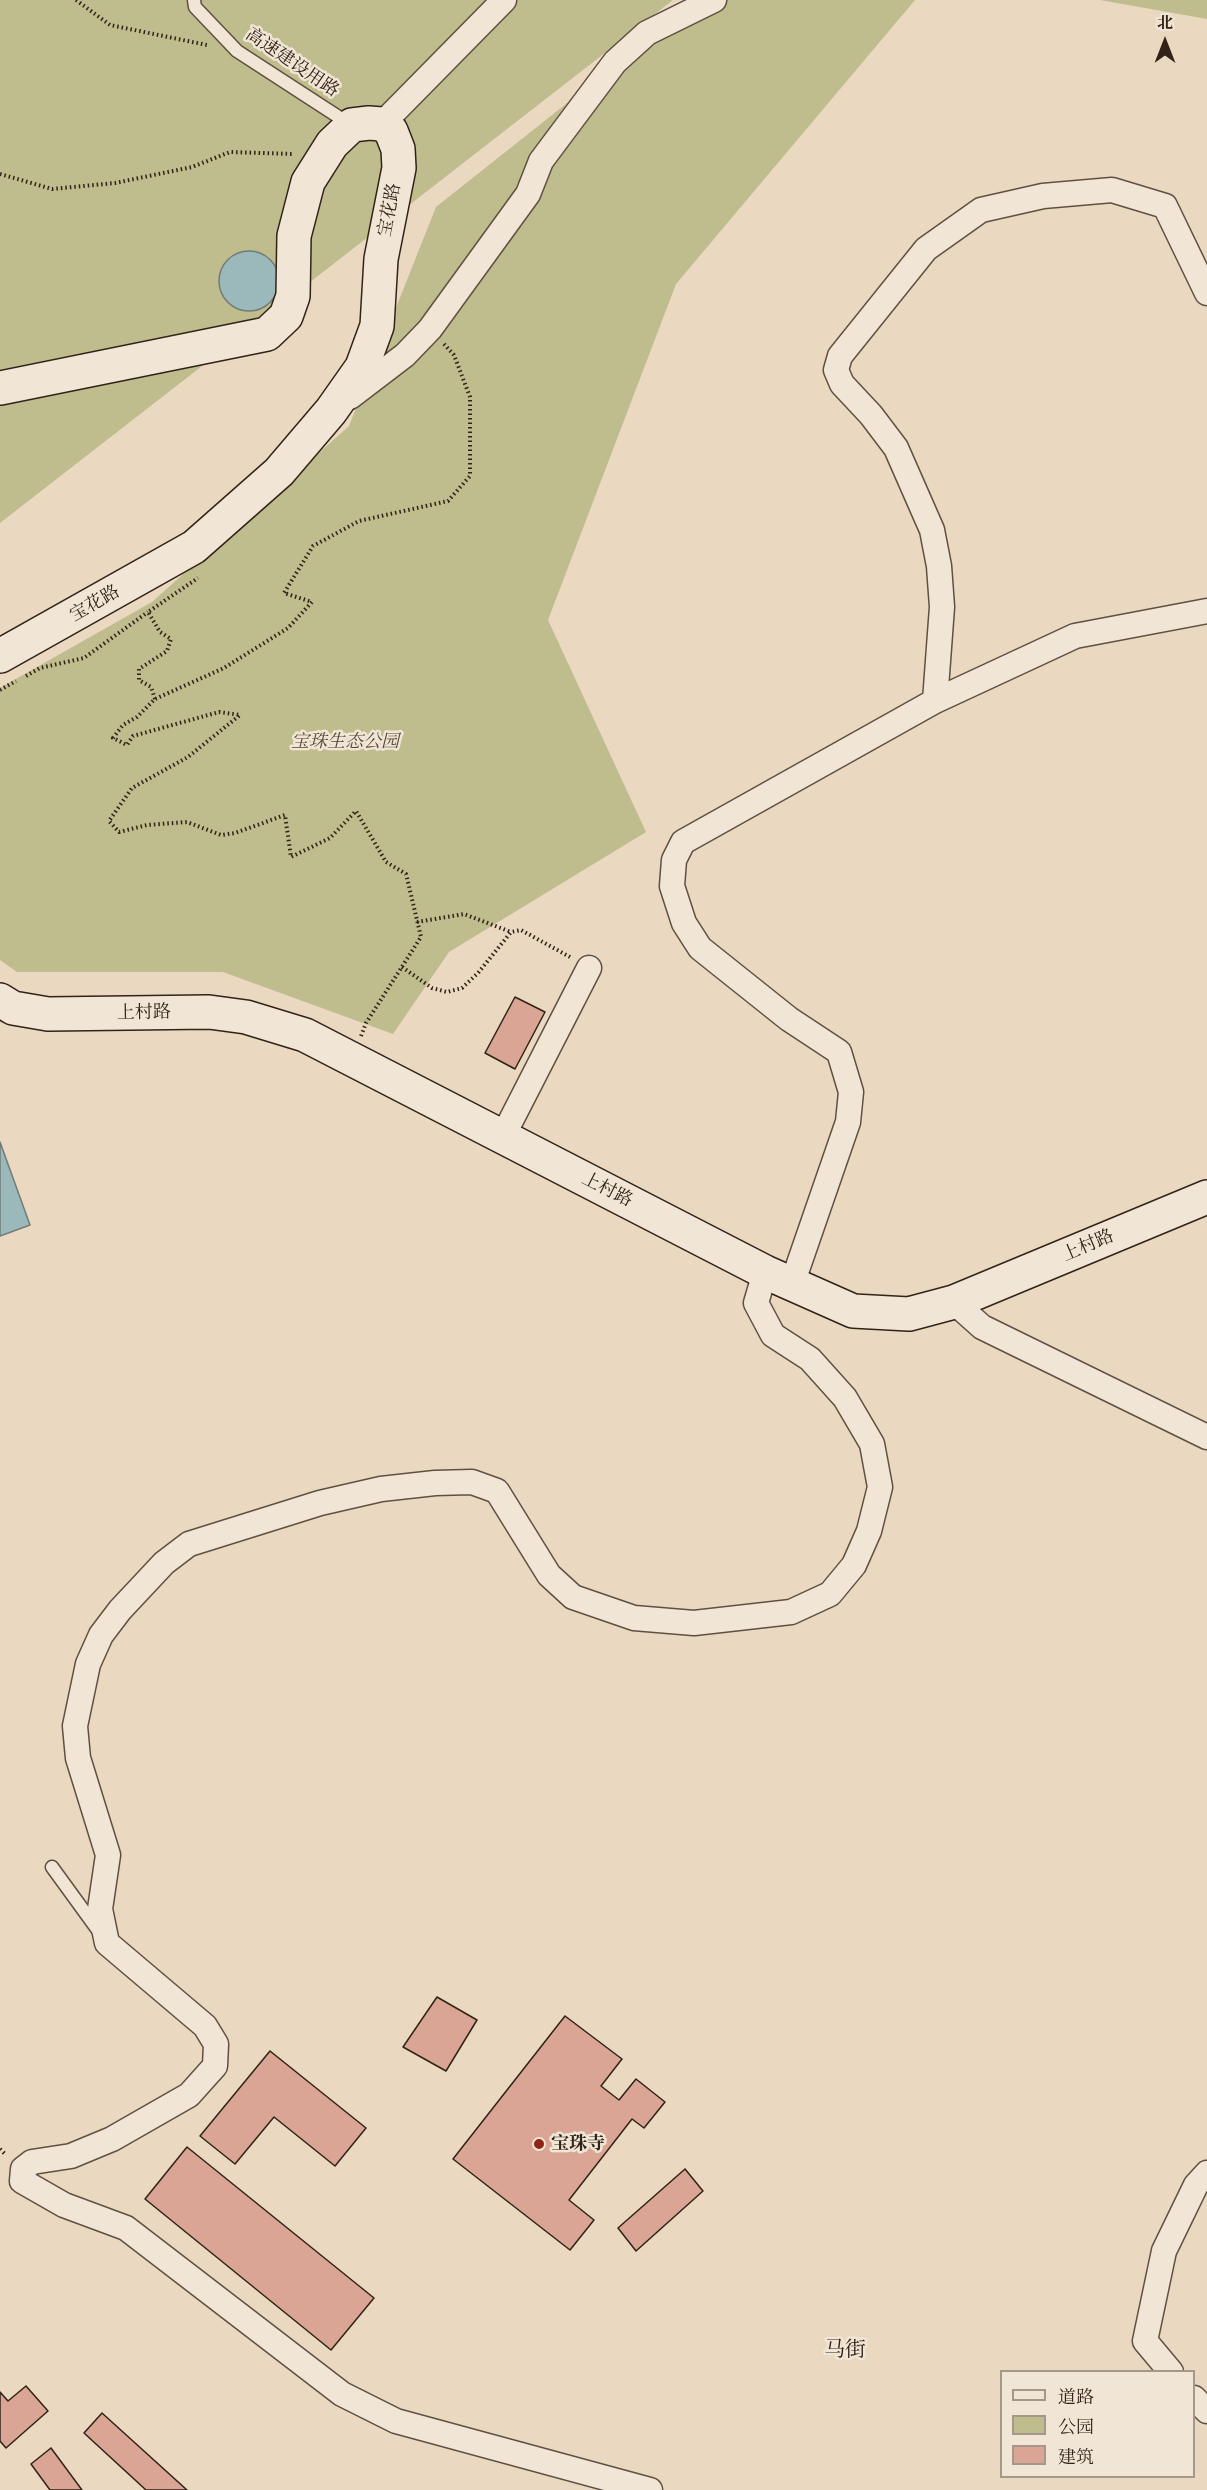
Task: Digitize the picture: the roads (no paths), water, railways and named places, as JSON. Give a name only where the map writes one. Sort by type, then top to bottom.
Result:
[{"type":"street","points":[[0,388],[267,334],[286,316],[293,296],[294,236],[308,182],[332,144],[367,125],[504,0]]},
{"type":"street","points":[[331,411],[405,355],[430,329],[528,194],[541,161],[615,62],[647,33],[714,0]]},
{"type":"street","name":"宝花路","points":[[0,656],[194,547],[279,472],[331,411],[362,367],[377,326],[381,259],[399,168],[398,149],[391,131],[367,125]]},
{"type":"street","points":[[935,701],[942,607],[939,566],[932,530],[896,448],[871,415],[842,384],[836,370],[840,356],[926,249],[981,210],[1043,196],[1112,190],[1165,206],[1207,293]]},
{"type":"street","points":[[650,2490],[396,2421],[351,2399],[126,2228],[64,2205],[22,2181],[23,2169],[32,2162],[71,2156],[112,2139],[189,2095],[215,2066],[216,2044],[205,2026],[107,1943],[100,1909],[108,1855],[78,1758],[75,1726],[87,1664],[101,1635],[142,1586],[164,1563],[189,1544],[320,1503],[381,1489],[472,1482],[497,1491],[549,1575],[573,1597],[634,1618],[694,1623],[790,1612],[830,1594],[855,1565],[869,1531],[880,1487],[872,1444],[844,1398],[810,1359],[773,1335],[756,1303],[778,1278],[848,1122],[852,1092],[839,1052],[789,1019],[700,948],[684,923],[672,886],[674,860],[683,842],[935,701],[1075,636],[1207,612]]},
{"type":"street","points":[[503,1136],[589,968]]},
{"type":"street","name":"上村路","points":[[0,1000],[13,1008],[48,1014],[209,1012],[246,1017],[305,1035],[778,1278],[853,1311],[909,1314],[954,1302],[1207,1197]]},
{"type":"street","points":[[954,1302],[982,1327],[1207,1437]]},
{"type":"street","points":[[1169,2370],[1145,2341],[1164,2251],[1196,2185],[1207,2173]]},
{"type":"street","points":[[1195,2399],[1207,2411]]},
{"type":"lane","name":"高速建设用路","points":[[194,0],[195,7],[237,51],[367,125]]},
{"type":"lane","points":[[52,1867],[107,1943]]},
{"type":"water","points":[[249,251],[266,256],[274,264],[279,281],[274,298],[266,306],[249,311],[232,306],[224,298],[219,281],[224,264],[232,256]]},
{"type":"water","points":[[0,1142],[30,1225],[0,1236]]},
{"type":"place","name":"宝珠寺","points":[[539,2144]]},
{"type":"district","name":"马街","points":[[845,2350]]},
{"type":"park label","name":"宝珠生态公园","points":[[345,742]]}]
